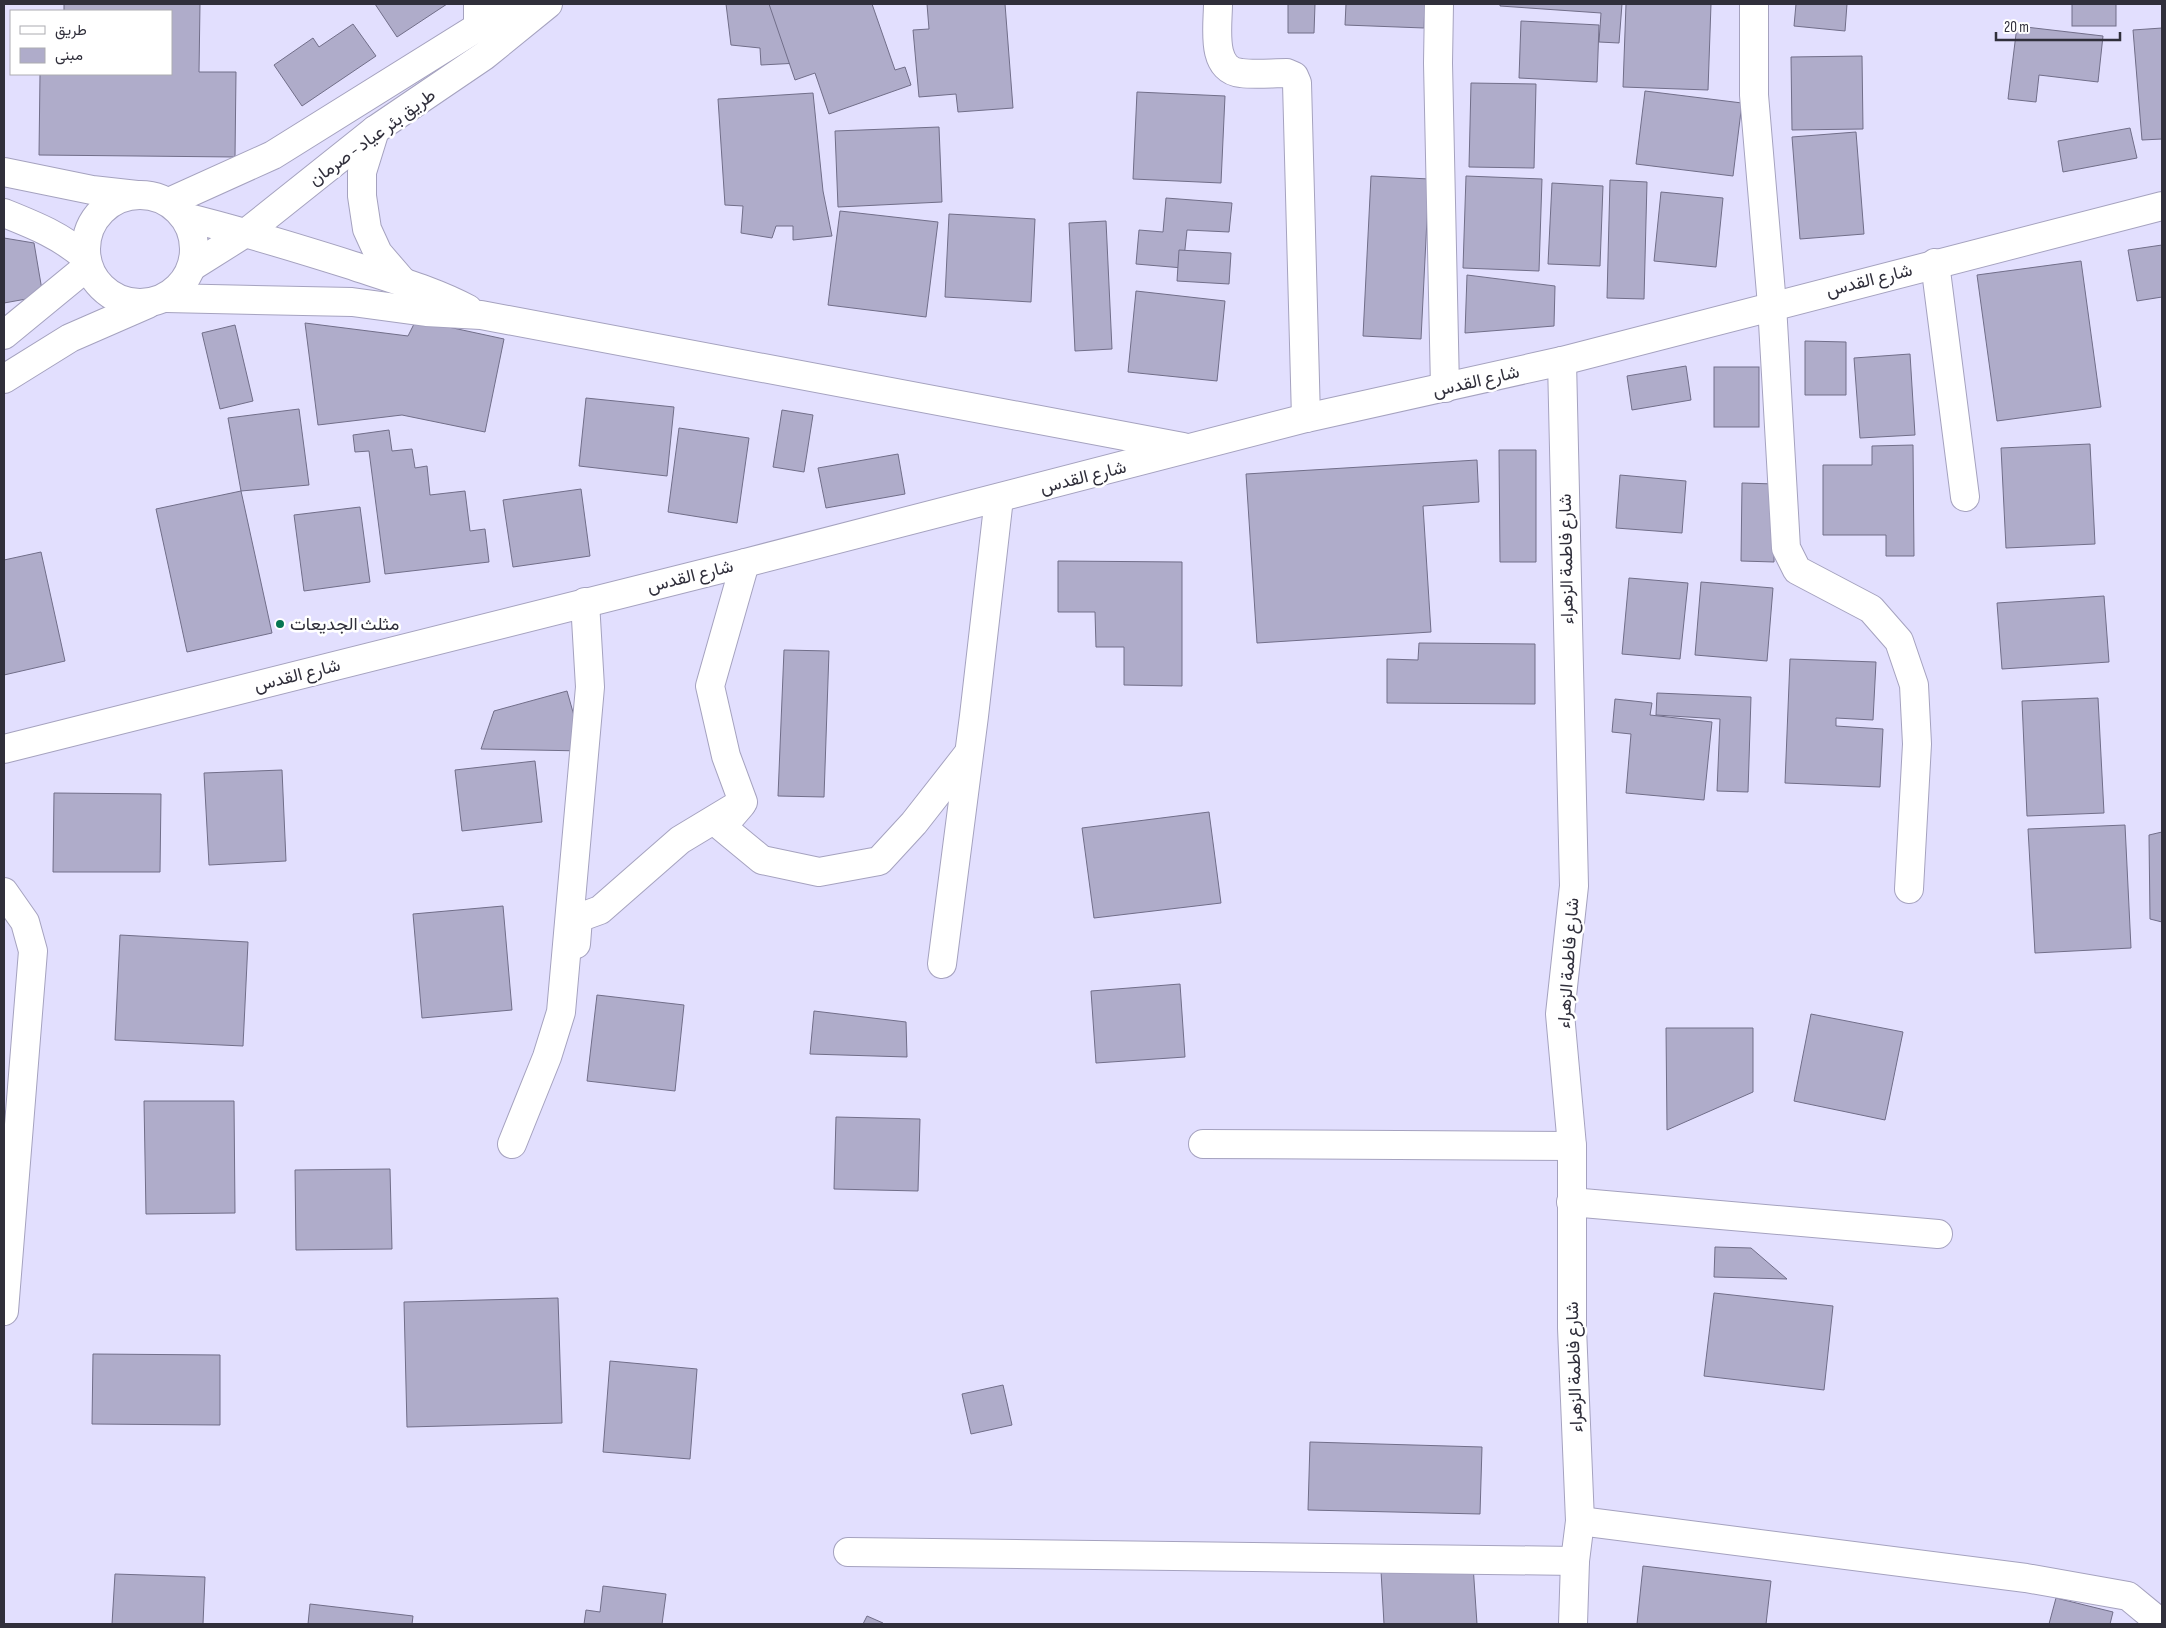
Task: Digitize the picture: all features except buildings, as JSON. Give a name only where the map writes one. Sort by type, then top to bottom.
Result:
[{"type":"main road","name":"طريق بئر عياد - صرمان","points":[[177,210],[273,155],[478,15],[515,4]]},
{"type":"main road","name":"طريق بئر عياد - صرمان","points":[[193,266],[247,232],[375,130],[484,56],[548,4]]},
{"type":"main road","points":[[1218,4],[1218,52],[1225,66],[1240,73],[1287,73],[1294,76],[1297,82],[1306,418]]},
{"type":"main road","points":[[1439,4],[1438,73],[1445,388]]},
{"type":"main road","points":[[1754,4],[1754,94],[1772,305],[1786,548],[1797,570],[1871,609],[1899,641],[1914,685],[1917,744],[1909,889]]},
{"type":"main road","points":[[375,130],[362,172],[362,196],[366,229],[378,253],[403,282]]},
{"type":"main road","points":[[4,172],[92,190],[154,196],[177,210],[403,282],[452,300],[481,315]]},
{"type":"main road","points":[[87,262],[86,240],[92,223],[104,209],[119,198],[137,194]]},
{"type":"main road","name":"شارع القدس","points":[[4,749],[745,563],[1306,418],[1562,361],[1772,305],[2162,206]]},
{"type":"main road","points":[[4,379],[70,338],[158,301],[183,285],[193,266],[196,249],[193,232],[177,210]]},
{"type":"main road","points":[[4,213],[55,235],[75,248],[87,262],[97,283],[112,296],[130,303],[158,301],[352,302],[426,312],[481,315],[1192,448]]},
{"type":"main road","points":[[4,335],[87,262]]},
{"type":"main road","points":[[1935,264],[1965,497]]},
{"type":"main road","name":"شارع فاطمة الزهراء","points":[[1562,361],[1574,886],[1560,1014],[1572,1146],[1572,1328],[1580,1521],[1575,1560],[1573,1624]]},
{"type":"main road","points":[[942,964],[999,498]]},
{"type":"main road","points":[[744,802],[726,756],[710,686],[745,563]]},
{"type":"main road","points":[[561,1012],[590,687],[585,602]]},
{"type":"main road","points":[[744,802],[722,827],[762,860],[819,872],[879,861],[914,823],[969,752]]},
{"type":"main road","points":[[512,1144],[547,1056],[561,1012],[576,946],[578,918],[600,910],[680,840],[744,802]]},
{"type":"main road","points":[[4,892],[25,922],[33,951],[4,1311]]},
{"type":"main road","points":[[1203,1144],[1572,1146]]},
{"type":"main road","points":[[1571,1202],[1938,1234]]},
{"type":"main road","points":[[1580,1521],[2026,1578],[2128,1596],[2162,1624]]},
{"type":"main road","points":[[848,1552],[1575,1560]]},
{"type":"place","name":"مثلث الجديعات","points":[[280,624]]}]
